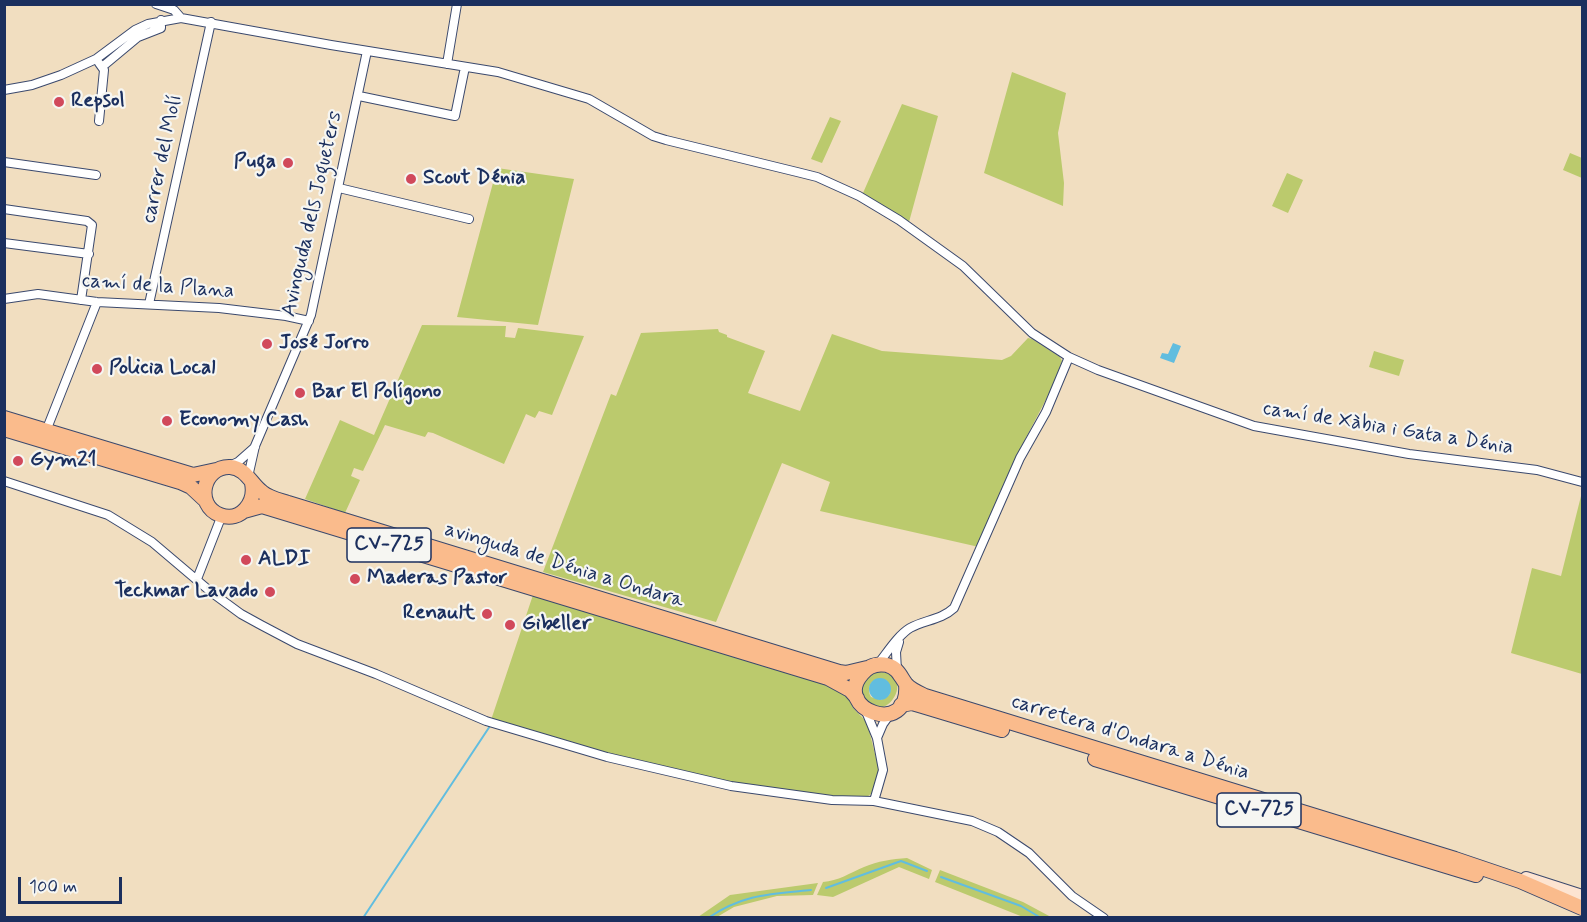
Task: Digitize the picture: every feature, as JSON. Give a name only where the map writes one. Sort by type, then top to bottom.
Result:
[{"type":"main road","points":[[4,418],[193,475],[222,469]]},
{"type":"main road","points":[[4,429],[180,482],[191,487],[213,511],[222,515]]},
{"type":"main road","points":[[205,500],[205,483],[222,469]]},
{"type":"main road","name":"CV-725","points":[[222,469],[239,470],[250,480]]},
{"type":"main road","points":[[244,511],[252,501],[250,480]]},
{"type":"main road","name":"avinguda de Dénia a Ondara","points":[[250,480],[268,496],[285,502],[822,667],[846,673],[873,666]]},
{"type":"main road","name":"avinguda de Dénia a Ondara","points":[[244,511],[262,506],[828,678],[850,690],[861,703]]},
{"type":"main road","name":"CV-725","points":[[222,515],[235,516],[244,511]]},
{"type":"main road","points":[[861,703],[856,684],[863,672],[873,666]]},
{"type":"main road","name":"CV-725","points":[[873,666],[891,667],[897,670],[906,684]]},
{"type":"main road","points":[[896,709],[906,691],[906,684]]},
{"type":"main road","name":"carretera d'Ondara a Dénia","points":[[896,709],[912,703],[919,705],[1582,908],[1520,881],[1455,859],[1012,724],[925,696],[906,684]]},
{"type":"main road","name":"CV-725","points":[[861,703],[878,715],[896,709]]},
{"type":"street","points":[[156,4],[174,10],[181,18]]},
{"type":"street","points":[[447,64],[457,4]]},
{"type":"street","name":"camí de Xàbia i Gata a Dénia","points":[[4,90],[43,81],[96,59],[135,30],[161,20],[181,18],[498,72],[589,99],[653,136],[666,141],[797,171],[817,177],[859,196],[899,220],[963,266],[1032,333],[1069,357],[1106,373],[1254,426],[1409,454],[1537,470],[1582,482]]},
{"type":"street","points":[[102,67],[138,37],[161,28],[161,20]]},
{"type":"street","name":"carrer del Molí","points":[[149,304],[211,22]]},
{"type":"street","name":"Avinguda dels Jogueters","points":[[250,480],[255,446],[309,321],[367,51]]},
{"type":"street","points":[[96,59],[104,70],[99,121]]},
{"type":"street","points":[[359,96],[455,116],[465,67]]},
{"type":"street","points":[[4,162],[96,175]]},
{"type":"street","points":[[339,188],[469,219]]},
{"type":"street","points":[[4,209],[87,221],[92,225],[81,300]]},
{"type":"street","points":[[4,243],[89,254]]},
{"type":"street","name":"camí de la Plana","points":[[4,299],[38,294],[97,302],[219,308],[286,315],[309,321]]},
{"type":"street","points":[[46,431],[97,302]]},
{"type":"street","points":[[873,666],[900,636],[911,628],[942,616],[954,608],[1020,458],[1046,412],[1069,357]]},
{"type":"street","name":"Avinguda dels Jogueters","points":[[222,469],[238,462],[255,446]]},
{"type":"street","points":[[4,481],[108,515],[152,543],[242,614],[297,644],[376,674],[494,724],[607,757],[724,784],[832,800],[874,801],[972,820],[998,832],[1029,853],[1072,896],[1104,918]]},
{"type":"street","points":[[197,579],[222,515]]},
{"type":"street","points":[[897,670],[896,652],[900,636]]},
{"type":"street","points":[[861,703],[877,738],[884,770],[874,801]]},
{"type":"street","points":[[877,738],[883,724],[896,709]]},
{"type":"street","points":[[1455,859],[1481,864],[1582,896]]},
{"type":"green space","points":[[1012,72],[1066,93],[1058,133],[1064,183],[1063,206],[984,173]]},
{"type":"green space","points":[[902,104],[938,116],[909,222],[863,193]]},
{"type":"green space","points":[[830,117],[841,121],[822,163],[811,159]]},
{"type":"green space","points":[[1570,153],[1582,158],[1582,178],[1563,170]]},
{"type":"green space","points":[[497,168],[574,179],[538,325],[457,317]]},
{"type":"green space","points":[[1287,173],[1303,180],[1288,213],[1272,206]]},
{"type":"green space","points":[[422,325],[506,326],[505,337],[515,338],[518,328],[584,336],[552,415],[539,411],[535,418],[526,414],[504,464],[433,433],[428,432],[425,437],[385,425],[363,471],[354,468],[351,476],[360,480],[345,513],[305,499],[340,420],[374,435]]},
{"type":"green space","points":[[718,329],[727,337],[765,351],[748,393],[800,411],[832,334],[882,351],[1002,360],[1011,356],[1028,338],[1060,357],[1062,361],[1054,384],[1017,455],[979,547],[820,511],[830,482],[782,463],[716,622],[543,572],[611,394],[616,396],[641,333]]},
{"type":"green space","points":[[1374,351],[1404,360],[1399,376],[1369,367]]},
{"type":"green space","points":[[1582,492],[1582,674],[1511,653],[1532,568],[1561,576]]},
{"type":"green space","points":[[533,595],[832,685],[849,696],[853,708],[867,722],[878,766],[878,777],[872,793],[867,797],[836,797],[732,784],[605,753],[491,720]]},
{"type":"green space","points":[[877,672],[890,674],[896,680],[895,697],[889,704],[881,707],[873,706],[865,698],[862,690],[864,682]],"holes":[[[876,679],[886,680],[891,689],[889,695],[881,700],[871,697],[870,685]]]},
{"type":"green space","points":[[907,858],[932,870],[929,879],[899,867],[833,897],[817,895],[823,882],[875,863]]},
{"type":"green space","points":[[940,870],[1023,902],[1051,917],[1023,917],[935,882]]},
{"type":"green space","points":[[818,883],[813,895],[777,896],[734,907],[717,917],[698,917],[730,895]]},
{"type":"water","points":[[1173,343],[1181,346],[1174,363],[1160,358],[1162,353],[1168,354]]},
{"type":"water","points":[[880,678],[888,681],[891,689],[888,697],[880,700],[872,697],[869,689],[872,681]]},
{"type":"waterway","points":[[363,918],[490,726]]},
{"type":"waterway","points":[[826,888],[901,861],[927,871]]},
{"type":"waterway","points":[[941,877],[1021,906],[1041,918]]},
{"type":"waterway","points":[[708,918],[733,904],[757,896],[811,890]]},
{"type":"place","name":"Repsol","points":[[59,102]]},
{"type":"place","name":"Puga","points":[[288,163]]},
{"type":"place","name":"Scout Dénia","points":[[411,179]]},
{"type":"place","name":"José Jorro","points":[[267,344]]},
{"type":"place","name":"Policia Local","points":[[97,369]]},
{"type":"place","name":"Bar El Polígono","points":[[300,393]]},
{"type":"place","name":"Economy Cash","points":[[167,421]]},
{"type":"place","name":"Gym21","points":[[18,461]]},
{"type":"place","name":"ALDI","points":[[246,560]]},
{"type":"place","name":"Maderas Pastor","points":[[355,579]]},
{"type":"place","name":"Teckmar Lavado","points":[[270,592]]},
{"type":"place","name":"Renault","points":[[487,614]]},
{"type":"place","name":"Gibeller","points":[[510,625]]}]
